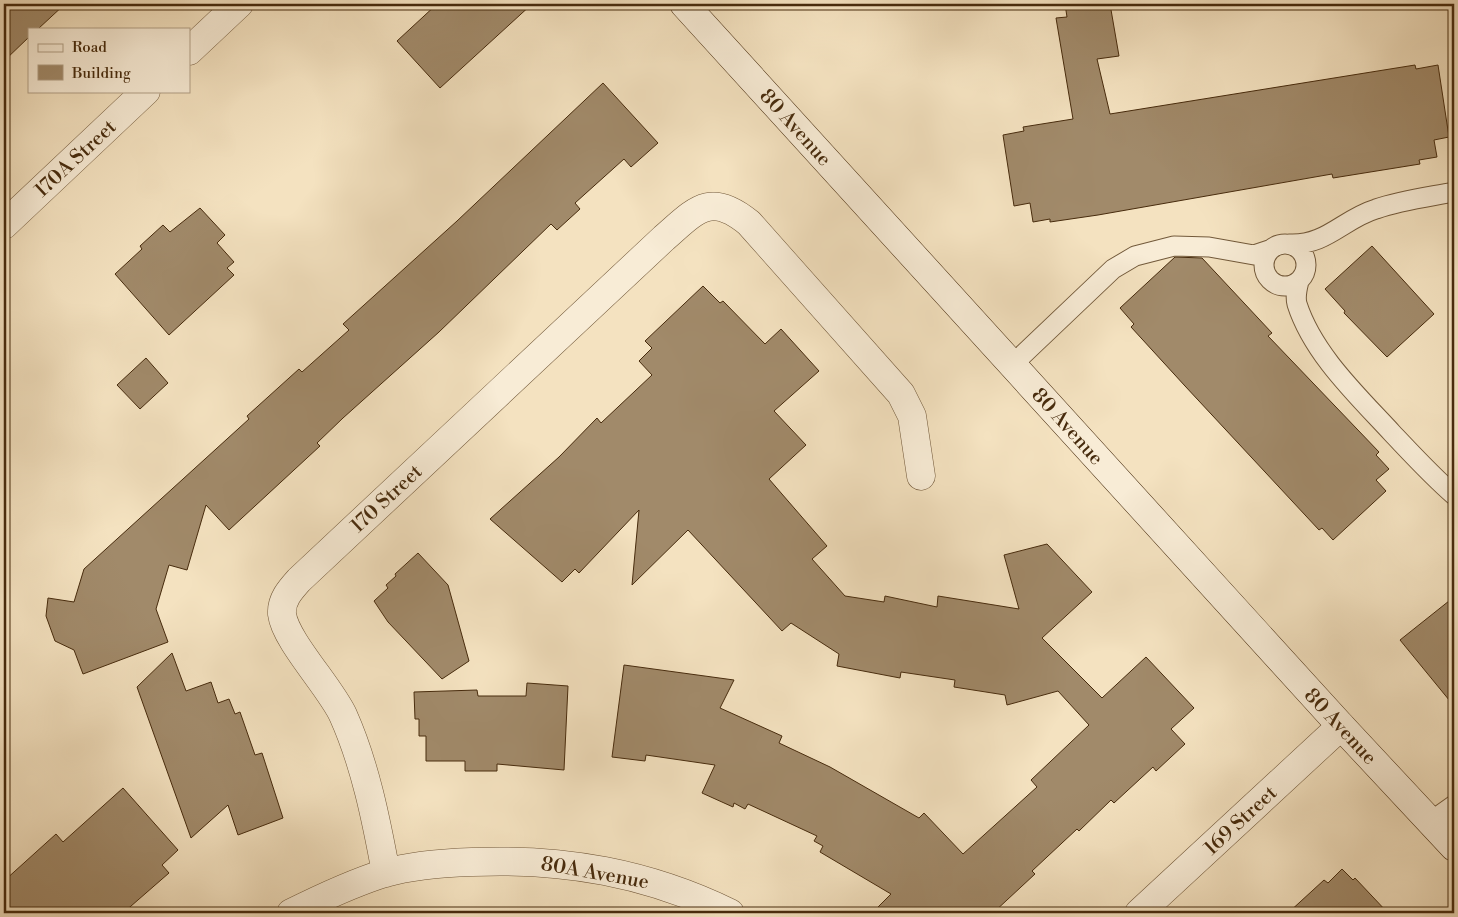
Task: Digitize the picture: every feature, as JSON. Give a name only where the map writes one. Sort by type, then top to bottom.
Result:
[{"type":"street","points":[[190,50],[238,4]]},
{"type":"street","name":"80 Avenue","points":[[684,4],[1341,726],[1454,847]]},
{"type":"street","name":"170A Street","points":[[4,225],[145,92]]},
{"type":"street","name":"170 Street","points":[[386,873],[378,827],[355,746],[338,706],[288,629],[282,614],[285,598],[298,580],[664,238],[692,215],[713,205],[732,210],[749,223],[902,394],[912,416],[921,476]]},
{"type":"street","name":"169 Street","points":[[1139,913],[1341,726]]},
{"type":"street","name":"80A Avenue","points":[[386,873],[420,866],[454,863],[532,861],[592,868],[652,881],[730,913]]},
{"type":"street","points":[[291,913],[333,893],[386,873]]},
{"type":"lane","points":[[1012,365],[1113,269],[1135,256],[1161,248],[1183,246],[1209,247],[1254,255],[1269,250],[1274,246],[1304,244],[1316,241],[1374,209],[1454,192]]},
{"type":"lane","points":[[1280,286],[1293,285],[1303,276],[1306,263],[1316,241]]},
{"type":"lane","points":[[1289,244],[1301,250],[1306,263]]},
{"type":"lane","points":[[1269,250],[1263,264],[1268,278],[1297,302]]},
{"type":"lane","points":[[1244,254],[1265,272]]},
{"type":"lane","points":[[1299,281],[1296,294],[1297,302],[1316,340],[1344,379],[1429,472],[1454,495]]},
{"type":"lane","points":[[1430,822],[1454,805]]},
{"type":"building","points":[[4,4],[65,4],[39,28],[28,28],[28,38],[4,61]]},
{"type":"building","points":[[437,4],[532,4],[440,88],[397,41]]},
{"type":"building","points":[[1065,4],[1110,4],[1119,56],[1097,59],[1110,114],[1415,65],[1416,69],[1438,65],[1449,137],[1434,140],[1437,157],[1419,160],[1420,164],[1333,178],[1332,174],[1098,215],[1050,222],[1050,219],[1033,222],[1030,203],[1014,206],[1003,135],[1024,131],[1023,127],[1073,119],[1056,18],[1067,17]]},
{"type":"building","points":[[603,83],[658,143],[631,167],[624,159],[575,203],[580,209],[557,230],[551,224],[439,332],[343,418],[317,443],[320,446],[229,530],[206,505],[187,570],[169,565],[156,609],[168,642],[83,674],[74,650],[55,641],[46,616],[48,598],[74,602],[84,569],[249,419],[247,416],[299,369],[302,372],[349,330],[343,324],[457,221]]},
{"type":"building","points":[[200,208],[225,235],[217,243],[234,262],[227,268],[234,275],[169,335],[115,274],[142,249],[140,246],[163,225],[170,232]]},
{"type":"building","points":[[1372,246],[1434,314],[1387,357],[1344,313],[1345,311],[1325,289]]},
{"type":"building","points":[[1175,257],[1202,258],[1272,333],[1268,336],[1379,452],[1376,455],[1389,469],[1376,480],[1386,491],[1333,540],[1322,528],[1319,530],[1185,386],[1131,327],[1134,324],[1120,308]]},
{"type":"building","points":[[703,286],[720,303],[723,301],[765,344],[781,329],[819,371],[774,411],[806,445],[769,479],[827,546],[812,559],[845,596],[884,602],[885,596],[937,607],[938,596],[1019,609],[1004,555],[1047,544],[1092,592],[1042,638],[1102,698],[1146,657],[1194,708],[1171,729],[1185,744],[1156,771],[1153,767],[1114,803],[1111,800],[1079,831],[1077,829],[1032,871],[1035,874],[993,913],[872,913],[891,894],[820,852],[823,846],[814,841],[817,836],[748,804],[745,809],[734,803],[733,807],[702,793],[715,765],[646,755],[645,761],[612,757],[624,665],[734,680],[720,708],[782,736],[779,743],[830,767],[919,818],[924,813],[963,854],[1037,787],[1031,780],[1089,725],[1058,691],[1007,705],[1005,695],[954,687],[955,680],[901,672],[900,678],[837,666],[839,654],[791,623],[782,631],[688,530],[632,585],[639,510],[579,573],[575,569],[562,582],[490,519],[559,457],[597,418],[601,423],[652,375],[639,361],[652,348],[645,341]]},
{"type":"building","points":[[146,358],[168,383],[140,409],[117,385]]},
{"type":"building","points":[[418,553],[448,585],[469,661],[442,679],[388,622],[374,601],[388,588],[386,585],[396,576],[395,574]]},
{"type":"building","points":[[1454,597],[1454,706],[1400,640]]},
{"type":"building","points":[[172,653],[186,691],[211,682],[218,703],[229,699],[235,714],[240,712],[255,755],[262,753],[283,818],[238,835],[228,805],[191,838],[137,687]]},
{"type":"building","points":[[527,683],[568,686],[564,770],[497,764],[497,771],[465,771],[465,761],[426,761],[426,736],[419,736],[419,719],[415,719],[414,692],[477,690],[478,696],[526,696]]},
{"type":"building","points":[[123,788],[178,850],[162,865],[169,873],[123,913],[4,913],[4,881],[56,834],[63,842]]},
{"type":"building","points":[[1342,869],[1353,880],[1355,878],[1388,913],[1288,913],[1324,880],[1328,883]]}]
